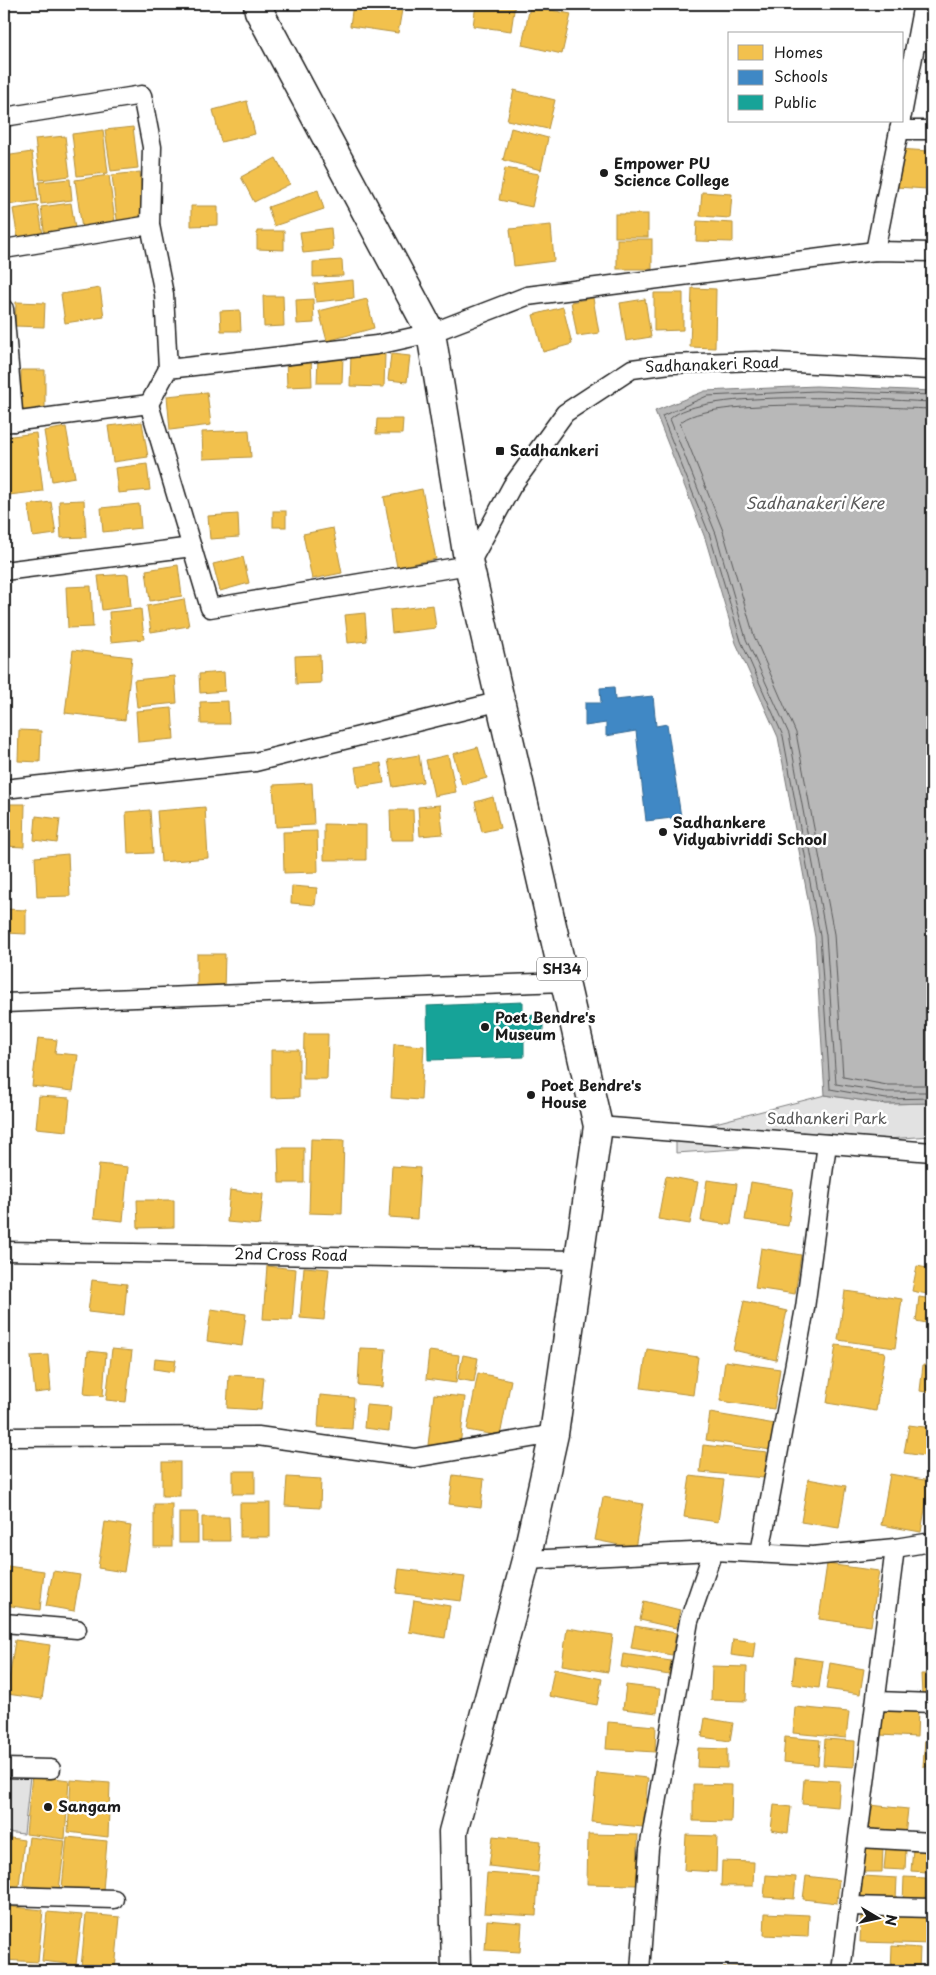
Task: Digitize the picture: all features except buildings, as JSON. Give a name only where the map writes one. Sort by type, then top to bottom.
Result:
[{"type":"main road","name":"SH34","points":[[258,4],[431,333],[469,565],[598,1126],[554,1434],[526,1560],[453,1832],[456,1971]]},
{"type":"street","points":[[904,111],[924,41],[923,4]]},
{"type":"street","points":[[4,117],[142,95],[152,147],[150,225],[164,294],[168,369],[149,404],[210,608],[469,565]]},
{"type":"street","points":[[875,251],[901,122],[932,130]]},
{"type":"street","points":[[4,249],[150,225]]},
{"type":"street","points":[[168,369],[378,345],[431,333],[527,296],[875,251],[932,252]]},
{"type":"street","points":[[4,309],[9,423],[149,404]]},
{"type":"street","name":"Sadhanakeri Road","points":[[469,565],[512,486],[565,413],[632,368],[670,364],[756,361],[932,370]]},
{"type":"street","points":[[4,571],[192,547]]},
{"type":"street","points":[[4,789],[256,762],[501,701]]},
{"type":"street","points":[[4,1003],[565,982]]},
{"type":"street","points":[[598,1126],[932,1152]]},
{"type":"street","points":[[760,1553],[805,1308],[827,1144]]},
{"type":"street","name":"2nd Cross Road","points":[[4,1251],[579,1260]]},
{"type":"street","points":[[4,1437],[258,1436],[414,1458],[554,1434]]},
{"type":"street","points":[[526,1560],[713,1551],[813,1556],[895,1548],[932,1542]]},
{"type":"street","points":[[841,1971],[877,1702],[895,1548]]},
{"type":"street","points":[[640,1971],[649,1849],[689,1621],[713,1551]]},
{"type":"street","points":[[4,1623],[77,1629]]},
{"type":"street","points":[[877,1702],[932,1703]]},
{"type":"street","points":[[4,1768],[51,1769]]},
{"type":"street","points":[[859,1838],[932,1842]]},
{"type":"street","points":[[4,1896],[114,1899]]},
{"type":"street","points":[[850,1906],[932,1908]]},
{"type":"green space","name":"Sadhankeri Park","points":[[825,1095],[886,1104],[932,1103],[932,1136],[676,1153],[676,1133]]},
{"type":"green space","points":[[4,1774],[30,1776],[24,1834],[4,1832]]},
{"type":"water","name":"Sadhanakeri Kere","points":[[816,386],[932,391],[932,1103],[886,1104],[825,1095],[815,937],[778,737],[736,643],[705,538],[655,411],[705,391]]},
{"type":"place","name":"Empower PU Science College","points":[[604,173]]},
{"type":"place","name":"Sadhankeri","points":[[500,451]]},
{"type":"place","name":"Sadhankere Vidyabivriddi School","points":[[663,832]]},
{"type":"place","name":"Poet Bendre's Museum","points":[[485,1027]]},
{"type":"place","name":"Poet Bendre's House","points":[[531,1095]]},
{"type":"place","name":"Sangam","points":[[48,1807]]}]
